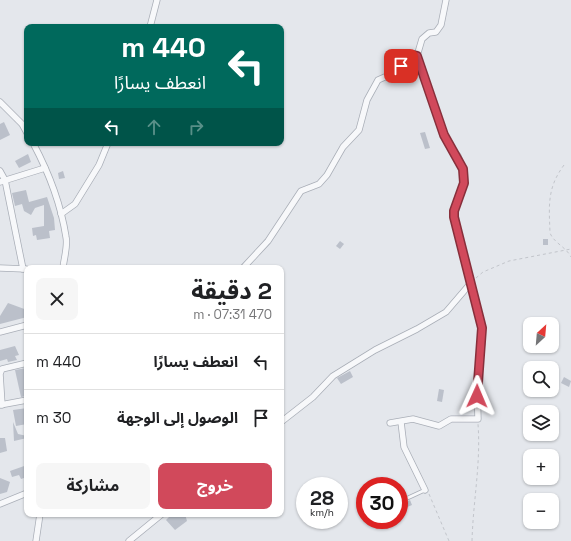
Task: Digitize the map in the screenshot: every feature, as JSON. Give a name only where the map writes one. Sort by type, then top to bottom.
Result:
[{"type":"street","points":[[151,24],[157,0]]},
{"type":"street","points":[[390,423],[413,419],[439,426],[451,419],[478,419],[478,381],[482,328],[454,217],[454,211],[464,183],[463,169],[444,135],[417,56],[418,47],[422,39],[429,33],[436,32],[441,26],[446,0]]},
{"type":"street","points":[[246,265],[268,241],[302,191],[319,184],[327,175],[343,147],[359,130],[366,100],[378,80],[394,73],[412,55],[417,56]]},
{"type":"street","points":[[1,105],[24,128]]},
{"type":"street","points":[[34,146],[45,168],[66,238],[63,265]]},
{"type":"street","points":[[60,214],[75,204],[98,165],[107,146]]},
{"type":"street","points":[[3,181],[45,168]]},
{"type":"street","points":[[0,171],[24,265]]},
{"type":"street","points":[[0,268],[24,269]]},
{"type":"street","points":[[284,420],[313,397],[333,376],[375,350],[417,329],[446,312],[470,284]]},
{"type":"street","points":[[0,332],[24,326]]},
{"type":"street","points":[[24,364],[2,369],[0,376],[1,405],[24,401]]},
{"type":"street","points":[[401,422],[404,447],[425,490]]},
{"type":"street","points":[[0,504],[24,494]]},
{"type":"street","points":[[36,541],[40,517]]},
{"type":"street","points":[[129,541],[158,517]]},
{"type":"lane","points":[[408,498],[425,490]]},
{"type":"path","points":[[564,165],[552,186],[550,194],[550,219],[552,237],[567,249],[571,250]]},
{"type":"path","points":[[470,284],[483,272],[500,264],[567,249]]},
{"type":"path","points":[[567,249],[571,257]]},
{"type":"path","points":[[472,541],[473,505],[479,441],[478,419]]},
{"type":"path","points":[[425,490],[431,497],[449,541]]},
{"type":"building","points":[[4,122],[10,135],[0,140],[0,124]]},
{"type":"building","points":[[425,132],[430,148],[425,149],[420,133]]},
{"type":"building","points":[[28,154],[31,162],[19,168],[15,161]]},
{"type":"building","points":[[63,171],[65,178],[59,179],[58,173]]},
{"type":"building","points":[[26,190],[29,202],[47,197],[54,218],[55,230],[49,231],[50,238],[37,240],[36,235],[33,236],[32,228],[44,226],[44,205],[35,208],[31,215],[24,211],[22,204],[15,206],[12,193]]},
{"type":"building","points":[[543,239],[548,239],[548,245],[543,245]]},
{"type":"building","points":[[340,241],[344,244],[340,249],[336,246]]},
{"type":"building","points":[[8,303],[24,309],[24,318],[0,324],[0,316]]},
{"type":"building","points":[[15,346],[19,355],[15,356],[17,360],[8,362],[7,359],[0,361],[0,350]]},
{"type":"building","points":[[24,368],[24,396],[21,397],[15,370]]},
{"type":"building","points":[[350,371],[353,377],[341,384],[337,378]]},
{"type":"building","points":[[564,377],[571,381],[569,387],[561,383]]},
{"type":"building","points":[[439,389],[444,390],[442,402],[437,401]]},
{"type":"building","points":[[24,408],[24,425],[16,426],[13,410]]},
{"type":"building","points":[[13,422],[18,434],[24,435],[24,439],[14,441]]},
{"type":"building","points":[[0,438],[5,438],[7,451],[0,453]]},
{"type":"building","points":[[24,466],[24,478],[21,479],[19,475],[12,477],[10,471]]},
{"type":"building","points":[[0,478],[10,482],[7,492],[0,494]]},
{"type":"building","points":[[410,500],[412,505],[408,507],[408,501]]},
{"type":"building","points":[[169,517],[186,517],[187,521],[175,530],[166,520]]},
{"type":"route","points":[[401,66],[407,58],[412,55],[417,56],[444,135],[458,156],[463,169],[464,183],[454,211],[454,217],[466,269],[481,320],[482,343],[477,396]]}]
